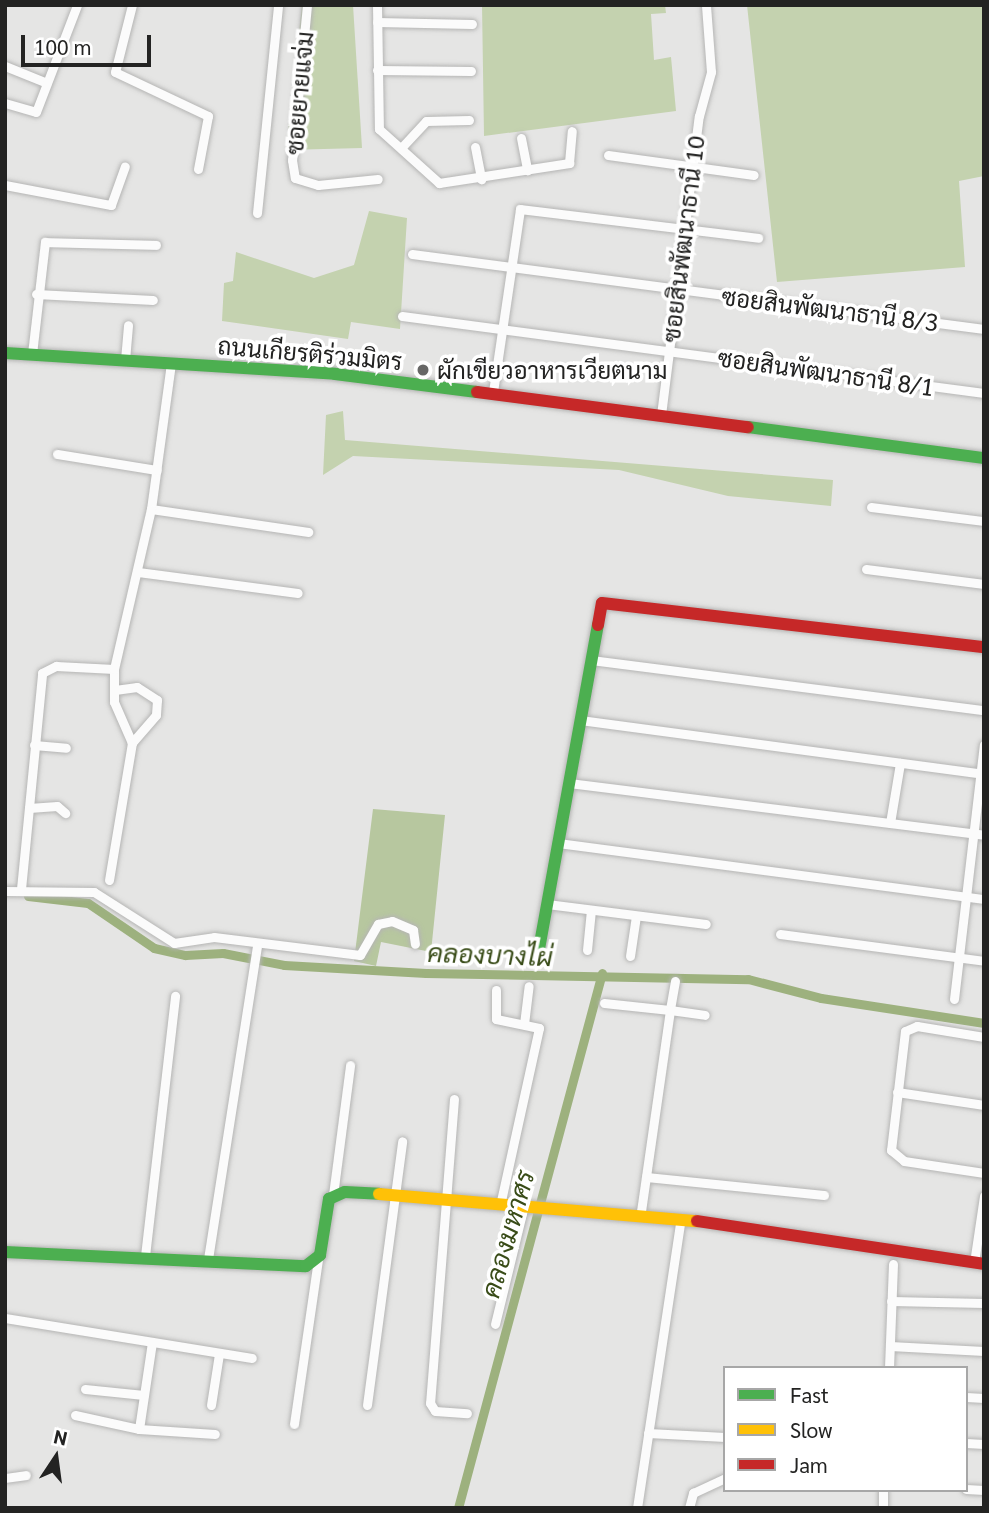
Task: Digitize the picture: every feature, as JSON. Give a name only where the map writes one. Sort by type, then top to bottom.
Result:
[{"type":"street","points":[[5,103],[33,114],[77,5]]},
{"type":"street","points":[[132,5],[115,72],[208,116],[198,169]]},
{"type":"street","points":[[257,213],[278,5]]},
{"type":"street","name":"ซอยยายแจ่ม","points":[[307,5],[292,160],[295,178],[318,185],[379,179]]},
{"type":"street","points":[[377,5],[379,129],[443,186],[573,161],[572,131]]},
{"type":"street","name":"ซอยสินพัฒนาธานี 10","points":[[661,415],[701,105],[711,72],[706,5]]},
{"type":"street","points":[[377,22],[472,24]]},
{"type":"street","points":[[5,66],[47,83]]},
{"type":"street","points":[[377,70],[471,71]]},
{"type":"street","points":[[401,148],[426,121],[469,120]]},
{"type":"street","points":[[521,138],[527,170]]},
{"type":"street","points":[[475,148],[481,179]]},
{"type":"street","points":[[608,155],[754,175]]},
{"type":"street","points":[[5,185],[111,205],[120,196],[125,166]]},
{"type":"street","points":[[493,393],[509,267],[520,209],[758,238]]},
{"type":"street","points":[[32,354],[36,294],[49,240],[156,245]]},
{"type":"street","name":"ซอยสินพัฒนาธานี 8/3","points":[[412,254],[984,329]]},
{"type":"street","points":[[36,294],[153,300]]},
{"type":"street","name":"ซอยสินพัฒนาธานี 8/1","points":[[402,316],[984,393]]},
{"type":"street","points":[[125,360],[128,325]]},
{"type":"street","name":"ถนนเกียรติร่วมมิตร","points":[[5,353],[171,363],[493,393],[984,458]]},
{"type":"street","points":[[109,880],[132,743],[115,690],[114,669],[151,509],[171,363]]},
{"type":"street","points":[[57,454],[157,470]]},
{"type":"street","points":[[871,507],[984,521]]},
{"type":"street","points":[[151,509],[308,532]]},
{"type":"street","points":[[866,569],[984,584]]},
{"type":"street","points":[[138,572],[298,593]]},
{"type":"street","points":[[537,960],[600,609],[608,600],[984,647]]},
{"type":"street","points":[[591,660],[984,710]]},
{"type":"street","points":[[22,889],[34,745],[46,669],[114,669]]},
{"type":"street","points":[[115,690],[138,687],[157,700],[156,715],[132,743]]},
{"type":"street","points":[[580,720],[982,774]]},
{"type":"street","points":[[34,745],[66,748]]},
{"type":"street","points":[[954,999],[984,745]]},
{"type":"street","points":[[890,823],[900,762]]},
{"type":"street","points":[[569,783],[984,835]]},
{"type":"street","points":[[29,808],[57,806],[65,813]]},
{"type":"street","points":[[558,843],[984,899]]},
{"type":"street","points":[[5,891],[22,889],[94,892],[168,941],[214,937],[257,949],[360,956],[378,924],[393,921],[414,930],[415,944]]},
{"type":"street","points":[[547,904],[706,925]]},
{"type":"street","points":[[587,950],[591,910]]},
{"type":"street","points":[[630,956],[636,916]]},
{"type":"street","points":[[780,934],[984,961]]},
{"type":"street","points":[[208,1259],[257,949]]},
{"type":"street","points":[[641,1212],[675,981]]},
{"type":"street","points":[[524,1024],[528,986]]},
{"type":"street","points":[[496,990],[496,1018],[539,1028],[502,1201]]},
{"type":"street","points":[[145,1255],[175,996]]},
{"type":"street","points":[[604,1003],[705,1014]]},
{"type":"street","points":[[984,1037],[911,1027],[902,1038],[894,1156],[984,1172]]},
{"type":"street","points":[[294,1424],[318,1259],[333,1195],[350,1065]]},
{"type":"street","points":[[897,1093],[984,1105]]},
{"type":"street","points":[[454,1099],[430,1403],[435,1411],[467,1413]]},
{"type":"street","points":[[368,1405],[401,1141]]},
{"type":"street","points":[[646,1177],[824,1195]]},
{"type":"street","points":[[333,1195],[395,1195],[502,1201],[546,1208],[641,1212],[979,1263],[984,1196]]},
{"type":"street","points":[[495,1324],[528,1205]]},
{"type":"street","points":[[637,1508],[681,1218]]},
{"type":"street","points":[[5,1252],[145,1255],[300,1266],[318,1259]]},
{"type":"street","points":[[889,1366],[893,1264]]},
{"type":"street","points":[[891,1301],[984,1303]]},
{"type":"street","points":[[5,1318],[253,1358]]},
{"type":"street","points":[[139,1429],[152,1342]]},
{"type":"street","points":[[890,1346],[984,1351]]},
{"type":"street","points":[[211,1405],[219,1353]]},
{"type":"street","points":[[85,1389],[144,1395]]},
{"type":"street","points":[[75,1415],[139,1429],[215,1434]]},
{"type":"street","points":[[649,1433],[723,1437]]},
{"type":"street","points":[[5,1478],[26,1475]]},
{"type":"street","points":[[689,1508],[693,1493],[723,1479]]},
{"type":"green space","points":[[302,5],[353,5],[362,148],[286,150]]},
{"type":"green space","points":[[482,5],[665,5],[666,13],[651,14],[654,60],[671,57],[676,111],[484,136]]},
{"type":"green space","points":[[747,5],[984,5],[984,176],[959,181],[965,267],[777,282]]},
{"type":"green space","points":[[369,211],[407,218],[400,329],[351,322],[348,339],[222,321],[224,283],[233,281],[236,252],[314,278],[354,265]]},
{"type":"green space","points":[[343,411],[345,440],[833,480],[831,506],[728,496],[619,470],[353,456],[323,475],[326,415]]},
{"type":"green space","points":[[373,809],[445,815],[431,952],[381,942],[376,966],[354,961]]},
{"type":"waterway","name":"คลองบางไผ่","points":[[28,896],[88,903],[154,948],[185,955],[223,953],[284,965],[426,973],[748,979],[821,998],[984,1023]]},
{"type":"waterway","name":"คลองมหาศร","points":[[458,1508],[602,973]]},
{"type":"traffic: fast","points":[[5,353],[335,374],[477,392]]},
{"type":"traffic: fast","points":[[748,427],[984,458]]},
{"type":"traffic: fast","points":[[537,960],[598,625]]},
{"type":"traffic: fast","points":[[5,1252],[306,1266],[320,1255],[329,1199],[345,1192],[379,1194]]},
{"type":"traffic: slow","points":[[379,1194],[697,1221]]},
{"type":"traffic: jam","points":[[477,392],[748,427]]},
{"type":"traffic: jam","points":[[598,625],[602,603],[984,647]]},
{"type":"traffic: jam","points":[[697,1221],[984,1264]]},
{"type":"place","name":"ผักเขียวอาหารเวียตนาม","points":[[423,370]]}]
